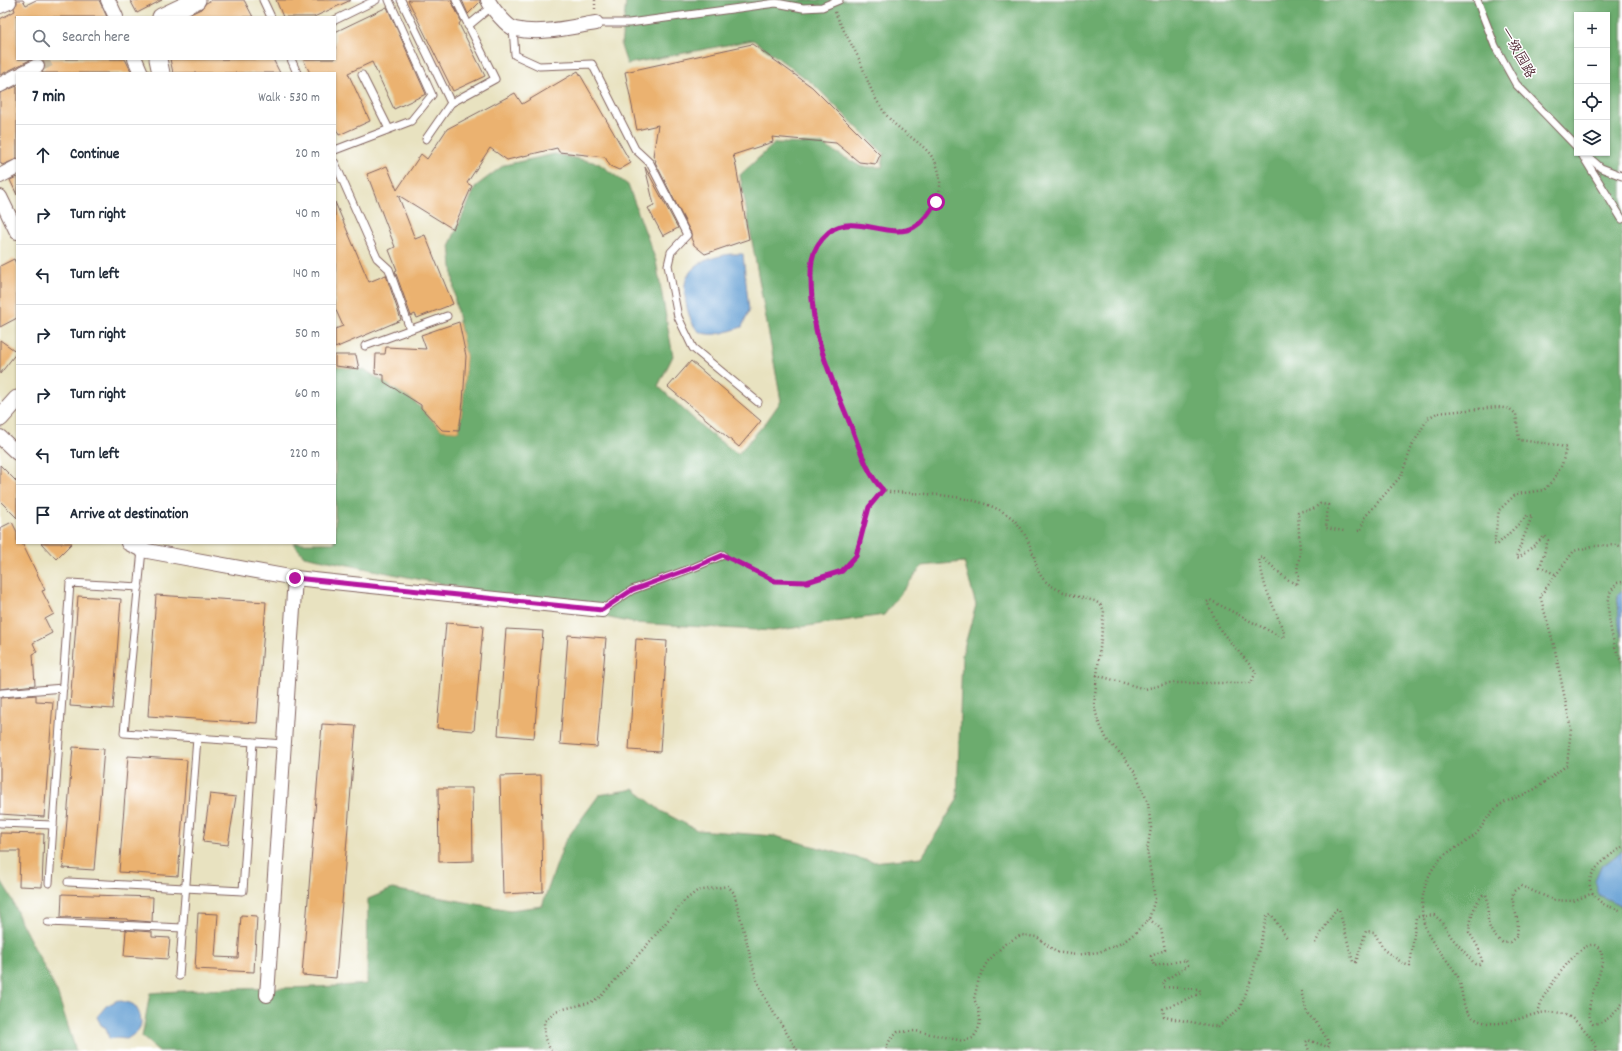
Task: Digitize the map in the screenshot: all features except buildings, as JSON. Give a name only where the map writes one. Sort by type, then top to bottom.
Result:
[{"type":"street","points":[[108,0],[116,16]]},
{"type":"street","points":[[163,16],[197,0]]},
{"type":"street","points":[[489,4],[513,28],[536,31],[596,24]]},
{"type":"street","points":[[135,60],[141,72]]},
{"type":"street","points":[[158,60],[161,72]]},
{"type":"street","points":[[25,72],[37,66]]},
{"type":"street","points":[[0,85],[16,77]]},
{"type":"street","points":[[0,176],[16,168]]},
{"type":"street","points":[[0,197],[16,230]]},
{"type":"street","points":[[0,418],[16,399]]},
{"type":"street","points":[[0,437],[16,452]]},
{"type":"street","points":[[130,544],[142,550],[295,578],[602,610]]},
{"type":"street","points":[[268,995],[295,578]]},
{"type":"lane","points":[[263,0],[271,16]]},
{"type":"lane","points":[[336,20],[376,0]]},
{"type":"lane","points":[[336,150],[411,121],[432,95],[389,0]]},
{"type":"lane","points":[[401,0],[451,103]]},
{"type":"lane","points":[[426,139],[451,103],[495,79],[456,0]]},
{"type":"lane","points":[[596,24],[629,23],[776,3],[803,8],[822,7],[839,0]]},
{"type":"lane","name":"一级园路","points":[[1477,0],[1495,46],[1516,84],[1574,144]]},
{"type":"lane","points":[[468,26],[489,4]]},
{"type":"lane","points":[[513,28],[515,54],[539,66],[592,64],[635,148],[650,163],[687,235],[671,252],[668,265],[678,318],[693,348],[758,402]]},
{"type":"lane","points":[[291,60],[296,72]]},
{"type":"lane","points":[[362,75],[389,129]]},
{"type":"lane","points":[[1583,156],[1622,219]]},
{"type":"lane","points":[[1587,156],[1600,168],[1622,176]]},
{"type":"lane","points":[[336,165],[378,258],[389,269],[410,329]]},
{"type":"lane","points":[[365,346],[446,316]]},
{"type":"lane","points":[[142,550],[124,733],[284,744]]},
{"type":"lane","points":[[602,610],[632,590],[723,555]]},
{"type":"lane","points":[[50,883],[70,583],[139,587]]},
{"type":"lane","points":[[2,692],[63,688]]},
{"type":"lane","points":[[179,976],[197,738]]},
{"type":"lane","points":[[68,882],[243,891],[253,742]]},
{"type":"lane","points":[[0,823],[53,825]]},
{"type":"lane","points":[[48,922],[182,928]]},
{"type":"path","points":[[831,4],[859,60],[871,92],[879,106],[890,119],[932,155],[938,167],[941,182],[936,202],[926,216],[914,227],[904,230],[883,230],[858,224],[837,228],[829,232],[815,248],[812,260],[812,293],[818,338],[838,394],[872,475],[877,484],[883,490],[890,492],[937,494],[990,505],[1012,519],[1025,534],[1038,571],[1046,581],[1055,588],[1066,593],[1095,601],[1104,611],[1094,704],[1098,720],[1107,740],[1123,756],[1136,774],[1148,803],[1151,828],[1148,850],[1155,899],[1149,919],[1136,933],[1122,943],[1099,952],[1076,955],[1056,952],[1037,937],[1020,935],[1005,944],[987,962],[979,978],[974,999],[979,1010],[980,1022],[978,1030],[973,1038],[963,1041],[916,1031],[898,1032],[890,1040],[884,1051]]},
{"type":"path","points":[[1358,531],[1361,530],[1364,518],[1401,476],[1412,446],[1428,418],[1436,413],[1469,409],[1498,407],[1510,409],[1516,414],[1519,440],[1558,445],[1566,448],[1562,465],[1554,479],[1544,490],[1516,494],[1499,510],[1494,544],[1497,545],[1528,515],[1532,516],[1516,557],[1519,558],[1545,536],[1548,540],[1540,567],[1556,575]]},
{"type":"path","points":[[723,555],[775,581],[807,582],[842,571],[856,556],[869,507],[883,490]]},
{"type":"path","points":[[1096,675],[1145,689],[1170,683],[1251,683],[1256,672],[1221,631],[1207,602],[1210,600],[1283,638],[1285,635],[1265,586],[1259,559],[1262,556],[1284,578],[1297,585],[1299,576],[1297,570],[1300,553],[1298,512],[1313,509],[1320,504],[1328,505],[1326,528],[1344,531]]},
{"type":"path","points":[[1596,1051],[1588,1034],[1575,1019],[1561,1014],[1546,1011],[1503,1023],[1483,1022],[1466,1011],[1456,972],[1429,935],[1423,916],[1422,894],[1431,872],[1441,858],[1476,835],[1494,810],[1514,797],[1533,791],[1567,765],[1571,729],[1554,645],[1540,596],[1574,551],[1593,546],[1617,545],[1622,547]]},
{"type":"path","points":[[1622,582],[1617,584],[1611,591],[1609,610],[1614,642],[1622,662]]},
{"type":"path","points":[[1622,847],[1595,868],[1590,877],[1590,886],[1593,893],[1602,903],[1622,911]]},
{"type":"path","points":[[551,1051],[545,1039],[544,1022],[555,1011],[589,1003],[600,997],[647,946],[684,901],[697,891],[728,886],[734,893],[756,978],[767,1002],[798,1051]]},
{"type":"path","points":[[1315,943],[1336,910],[1339,909],[1353,962],[1356,962],[1366,931],[1374,932],[1384,950],[1404,964],[1410,966],[1416,917],[1434,915],[1440,920],[1452,938],[1475,964],[1479,964],[1482,961],[1478,947],[1468,932],[1473,909],[1483,895],[1488,898],[1490,931],[1494,937],[1503,943],[1510,942],[1517,936],[1518,923],[1512,897],[1514,891],[1521,886],[1554,900],[1573,901],[1593,893]]},
{"type":"path","points":[[1149,919],[1161,929],[1165,950],[1151,956],[1154,966],[1186,960],[1188,965],[1163,982],[1164,987],[1199,989],[1201,993],[1163,1009],[1164,1017],[1218,1026],[1240,1008],[1252,976],[1267,916],[1271,914],[1286,938]]},
{"type":"path","points":[[1538,1013],[1541,1002],[1558,976],[1575,955],[1585,946],[1591,945],[1596,946],[1601,952],[1602,961],[1590,1004],[1590,1020],[1593,1024],[1602,1023],[1610,1019],[1622,1004]]},
{"type":"path","points":[[1301,991],[1307,1013],[1319,1026],[1330,1044],[1328,1047],[1308,1040],[1306,1042],[1309,1051]]},
{"type":"green space","points":[[633,0],[1622,0],[1622,590],[1617,595],[1620,632],[1622,637],[1622,851],[1600,868],[1599,895],[1622,906],[1622,1051],[159,1051],[142,1037],[150,993],[367,984],[368,899],[392,889],[510,910],[542,906],[565,841],[599,795],[634,789],[661,811],[697,830],[775,836],[873,862],[922,857],[957,800],[962,655],[976,605],[964,562],[922,566],[884,615],[773,631],[634,623],[304,556],[294,544],[336,544],[336,366],[365,370],[414,401],[442,430],[459,431],[463,402],[466,356],[455,301],[450,244],[476,186],[504,165],[555,154],[598,163],[628,185],[656,261],[673,356],[658,386],[709,433],[738,454],[767,421],[781,401],[740,175],[775,143],[821,144],[862,167],[882,167],[884,154],[812,83],[753,40],[627,64],[621,46],[626,2]]},
{"type":"green space","points":[[0,879],[10,895],[21,922],[57,992],[76,1051],[0,1051]]},
{"type":"water","points":[[730,254],[743,254],[749,311],[742,327],[716,334],[705,334],[696,329],[690,317],[685,296],[686,279],[696,266],[704,261]]},
{"type":"water","points":[[1622,590],[1622,637],[1620,632],[1617,595]]},
{"type":"water","points":[[1622,851],[1622,906],[1599,895],[1595,880],[1600,868]]},
{"type":"water","points":[[118,1000],[134,1005],[139,1013],[141,1024],[138,1030],[127,1039],[109,1039],[106,1028],[101,1025],[97,1017],[106,1006]]},
{"type":"tunnel","points":[[37,66],[49,60]]},
{"type":"route","points":[[295,578],[602,610],[632,590],[723,555],[775,581],[807,582],[842,571],[856,556],[869,507],[883,490],[877,484],[872,475],[858,444],[818,338],[812,293],[812,260],[815,248],[829,232],[848,225],[858,224],[883,230],[904,230],[914,227],[926,216],[936,202]]}]
